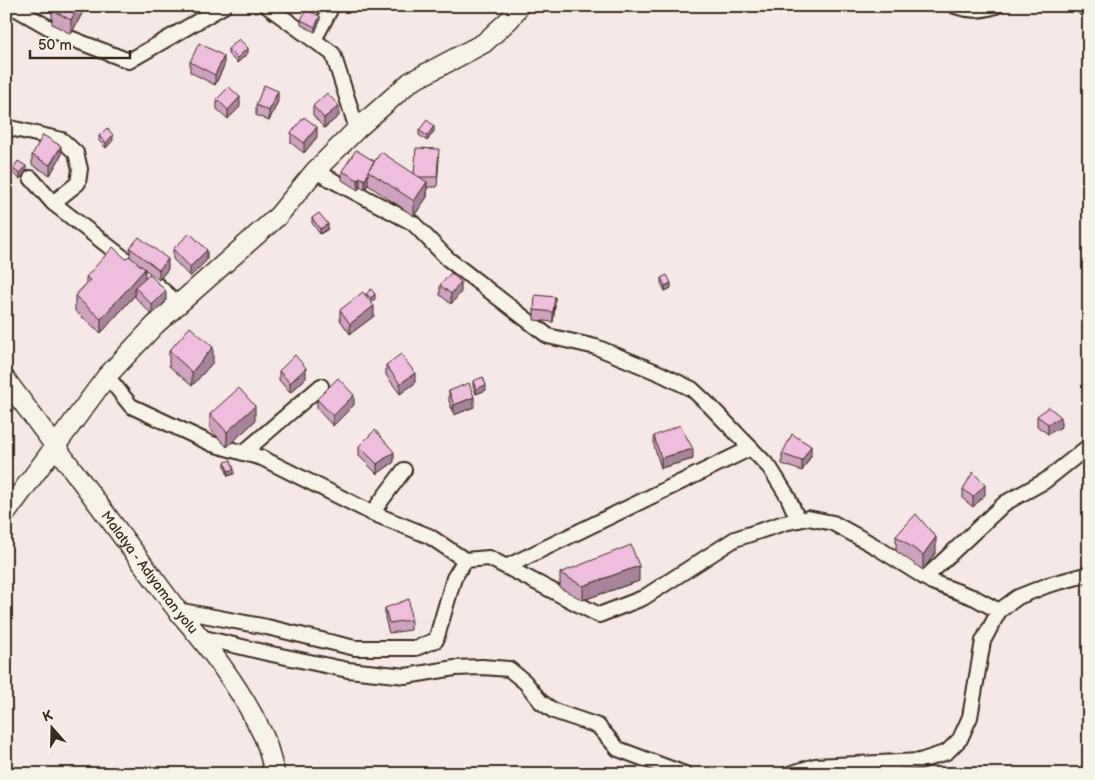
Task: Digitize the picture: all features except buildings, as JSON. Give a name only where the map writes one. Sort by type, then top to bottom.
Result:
[{"type":"main road","points":[[6,513],[107,376],[155,325],[278,216],[314,171],[357,129],[410,82],[484,43],[510,19],[520,6]]},
{"type":"main road","name":"Malatya - Adıyaman yolu","points":[[6,380],[177,610],[234,682],[265,738],[274,774]]},
{"type":"street","points":[[11,6],[62,36],[129,61],[224,6]]},
{"type":"street","points":[[267,6],[333,54],[357,129]]},
{"type":"street","points":[[314,40],[332,6]]},
{"type":"street","points":[[955,6],[966,10],[986,10],[996,6]]},
{"type":"street","points":[[1083,6],[1089,12]]},
{"type":"street","points":[[6,127],[62,140],[76,153],[80,169],[78,183],[53,203]]},
{"type":"street","points":[[314,171],[413,223],[448,259],[548,336],[596,347],[692,389],[770,468],[788,497],[798,520]]},
{"type":"street","points":[[31,178],[53,203],[148,277],[178,304]]},
{"type":"street","points":[[107,376],[131,406],[212,444],[262,458],[372,513],[429,536],[465,560],[488,558],[508,566],[599,615],[643,598],[735,539],[784,523],[808,518],[833,523],[874,545],[932,582],[975,598],[999,611]]},
{"type":"street","points":[[244,452],[321,386]]},
{"type":"street","points":[[925,578],[1005,502],[1045,481],[1089,446]]},
{"type":"street","points":[[508,566],[751,448]]},
{"type":"street","points":[[372,513],[404,470]]},
{"type":"street","points":[[177,610],[267,627],[356,648],[416,648],[436,640],[454,578],[465,560]]},
{"type":"street","points":[[789,774],[815,766],[920,761],[947,752],[960,739],[970,717],[983,641],[999,611],[1018,597],[1048,585],[1089,574]]},
{"type":"street","points":[[200,637],[348,670],[406,676],[455,668],[509,669],[525,682],[541,702],[554,711],[598,726],[618,749],[685,774]]}]
